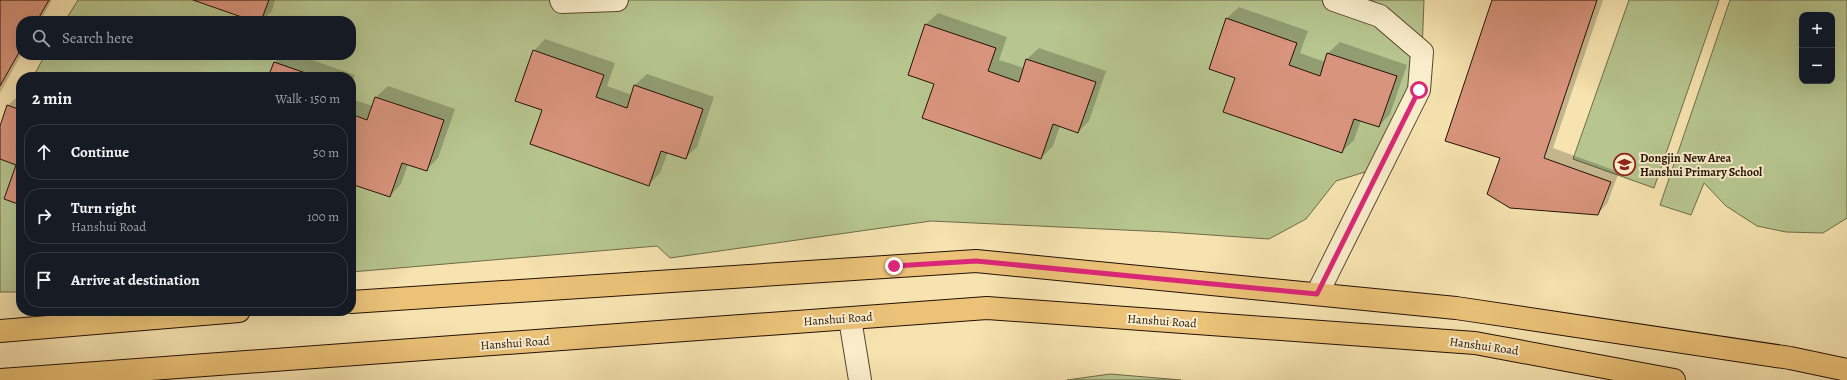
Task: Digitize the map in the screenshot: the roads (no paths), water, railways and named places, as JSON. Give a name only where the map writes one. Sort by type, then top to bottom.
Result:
[{"type":"main road","points":[[356,302],[976,261],[1456,308],[1790,358],[1847,370]]},
{"type":"main road","name":"Hanshui Road","points":[[0,380],[987,308],[1475,343],[1674,380]]},
{"type":"main road","points":[[0,331],[179,316]]},
{"type":"lane","points":[[561,0],[562,2],[617,0]]},
{"type":"lane","points":[[1317,294],[1419,90],[1422,52],[1380,16],[1334,0]]},
{"type":"lane","points":[[850,318],[860,380]]},
{"type":"place","name":"Dongjin New Area Hanshui Primary School","points":[[1624,165]]}]
